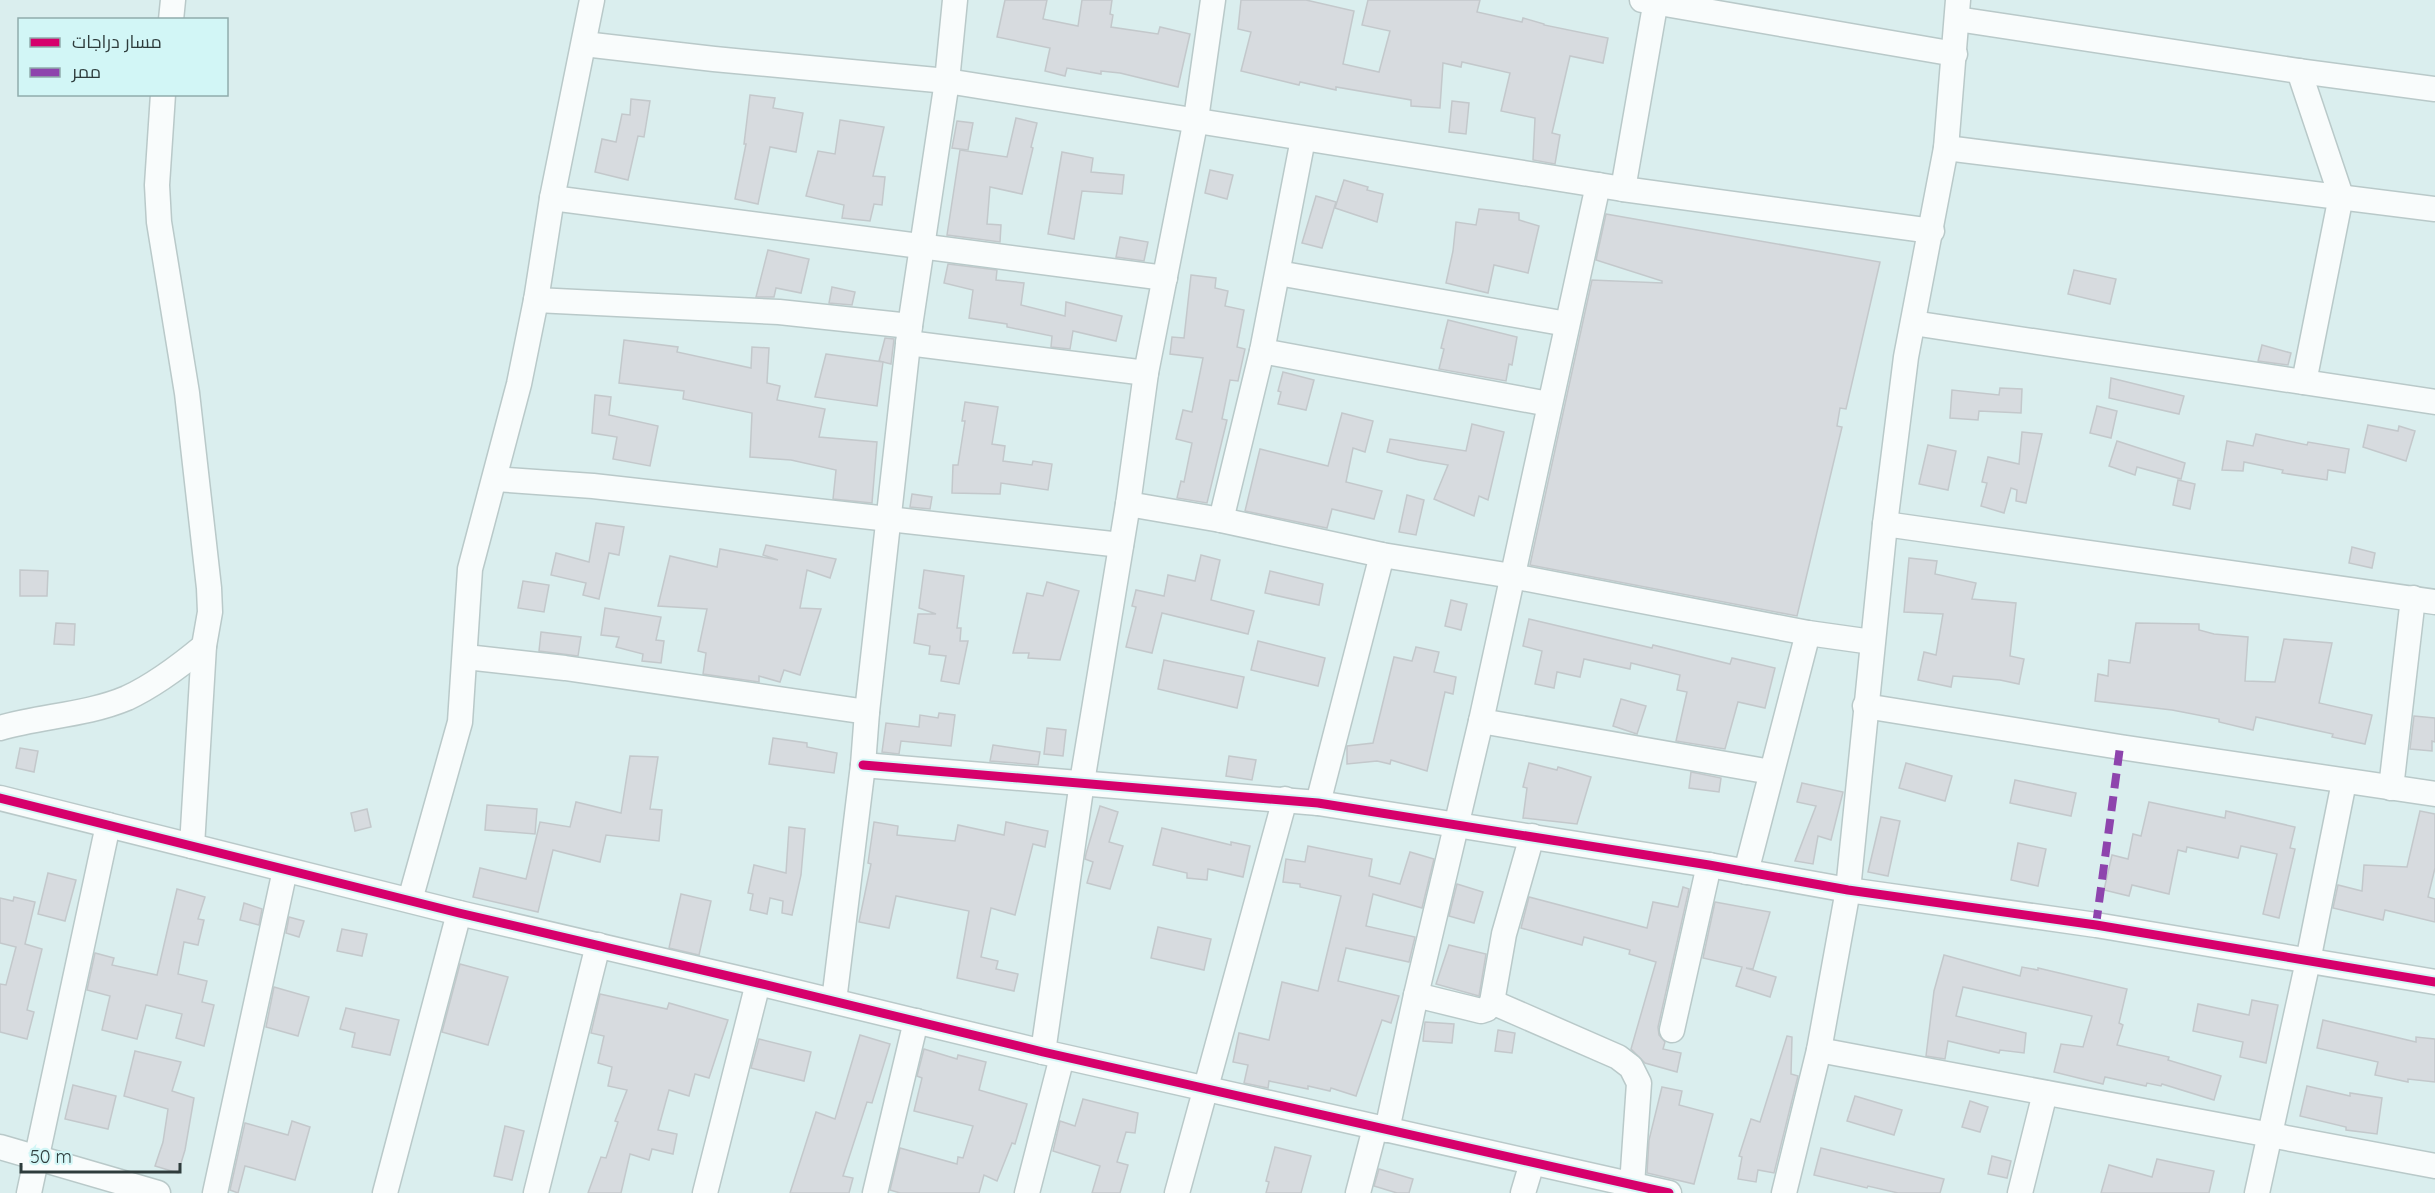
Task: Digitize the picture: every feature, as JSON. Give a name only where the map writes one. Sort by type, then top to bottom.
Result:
[{"type":"street","points":[[171,18],[173,0]]},
{"type":"street","points":[[410,900],[460,722],[470,569],[519,384],[536,300],[552,198],[592,0]]},
{"type":"street","points":[[834,1001],[863,765],[909,334],[947,81],[955,0]]},
{"type":"street","points":[[1027,1193],[1052,1054],[1082,782],[1128,504],[1146,373],[1196,119],[1213,0]]},
{"type":"street","points":[[1623,189],[1651,1],[1955,54]]},
{"type":"street","points":[[1784,1193],[1819,1050],[1848,890],[1885,524],[1913,323],[1946,148],[1958,9],[2299,71],[2435,89]]},
{"type":"street","points":[[584,44],[947,81],[1623,189],[1932,231]]},
{"type":"street","points":[[2299,71],[2341,196],[2304,382]]},
{"type":"street","points":[[163,96],[157,206],[187,393],[210,612],[204,646],[192,846]]},
{"type":"street","points":[[1221,520],[1262,351],[1303,139]]},
{"type":"street","points":[[1946,148],[2435,209]]},
{"type":"street","points":[[1358,1193],[1381,1129],[1416,995],[1481,721],[1598,184]]},
{"type":"street","points":[[552,198],[1165,278]]},
{"type":"street","points":[[1278,273],[1567,324]]},
{"type":"street","points":[[536,300],[756,310],[1146,373]]},
{"type":"street","points":[[1913,323],[2435,402]]},
{"type":"street","points":[[1262,351],[1549,404]]},
{"type":"street","points":[[495,479],[593,486],[1121,545]]},
{"type":"street","points":[[1128,504],[1221,520],[1382,555],[1512,576],[1808,633],[1872,642]]},
{"type":"street","points":[[1885,524],[2424,600],[2391,788]]},
{"type":"street","points":[[1318,803],[1382,555]]},
{"type":"street","points":[[1746,872],[1808,633]]},
{"type":"street","points":[[0,728],[24,721],[92,709],[125,698],[171,672],[204,646]]},
{"type":"street","points":[[466,657],[565,668],[867,712]]},
{"type":"street","points":[[1865,706],[2344,782],[2435,794]]},
{"type":"street","points":[[1481,721],[1771,772]]},
{"type":"street","points":[[863,765],[1318,803],[1709,865],[1848,890],[2096,925],[2435,982]]},
{"type":"street","points":[[2257,1193],[2308,961],[2344,782]]},
{"type":"street","points":[[0,798],[459,913],[916,1022],[1669,1193]]},
{"type":"street","points":[[1177,1193],[1285,799]]},
{"type":"street","points":[[29,1193],[108,825]]},
{"type":"street","points":[[1416,995],[1481,1011],[1487,1009],[1492,1002],[1504,934],[1532,836]]},
{"type":"street","points":[[1672,1030],[1709,865]]},
{"type":"street","points":[[214,1193],[285,870]]},
{"type":"street","points":[[385,1193],[459,913]]},
{"type":"street","points":[[536,1193],[598,945]]},
{"type":"street","points":[[705,1193],[758,983]]},
{"type":"street","points":[[1492,1002],[1618,1057],[1631,1067],[1639,1083],[1632,1185]]},
{"type":"street","points":[[875,1193],[916,1022]]},
{"type":"street","points":[[1819,1050],[2435,1166]]},
{"type":"street","points":[[2020,1193],[2045,1093]]},
{"type":"street","points":[[0,1147],[158,1193]]},
{"type":"street","points":[[1523,1193],[1532,1163]]},
{"type":"building","points":[[1005,0],[1047,0],[1043,19],[1078,26],[1082,0],[1112,0],[1111,27],[1158,34],[1160,27],[1190,34],[1178,87],[1120,73],[1101,71],[1101,74],[1067,68],[1065,76],[1045,71],[1050,48],[997,37]]},
{"type":"building","points":[[1241,0],[1306,0],[1354,11],[1343,64],[1379,72],[1390,31],[1362,25],[1368,0],[1480,0],[1477,12],[1522,22],[1523,18],[1544,25],[1608,38],[1603,63],[1570,56],[1552,133],[1560,135],[1555,164],[1533,160],[1535,118],[1501,111],[1510,73],[1462,62],[1461,67],[1443,63],[1440,108],[1411,106],[1411,100],[1336,87],[1336,90],[1300,82],[1299,85],[1241,71],[1251,32],[1238,29]]},
{"type":"building","points":[[750,95],[775,98],[773,108],[803,113],[796,152],[770,147],[758,204],[735,199],[746,144],[744,144]]},
{"type":"building","points":[[631,99],[650,101],[644,137],[638,136],[628,180],[595,172],[602,139],[616,142],[622,114],[630,115]]},
{"type":"building","points":[[1452,101],[1469,103],[1466,134],[1449,132]]},
{"type":"building","points":[[1016,118],[1037,123],[1022,194],[990,187],[987,224],[1001,225],[1000,242],[947,235],[960,150],[1007,157]]},
{"type":"building","points":[[840,120],[884,127],[873,176],[885,177],[882,205],[874,204],[870,221],[842,218],[844,205],[806,196],[818,151],[835,154]]},
{"type":"building","points":[[957,121],[973,123],[968,150],[952,148]]},
{"type":"building","points":[[1062,152],[1093,158],[1091,172],[1124,175],[1122,194],[1082,191],[1074,239],[1048,234]]},
{"type":"building","points":[[1210,170],[1233,175],[1227,199],[1205,193]]},
{"type":"building","points":[[1344,180],[1383,194],[1377,222],[1335,208]]},
{"type":"building","points":[[1316,196],[1336,202],[1322,248],[1302,243]]},
{"type":"building","points":[[1479,209],[1519,213],[1519,220],[1539,226],[1528,273],[1494,265],[1488,293],[1446,283],[1456,222],[1476,225]]},
{"type":"building","points":[[1606,214],[1880,262],[1846,409],[1840,408],[1837,426],[1842,427],[1797,616],[1530,565],[1592,280],[1662,283],[1662,281],[1596,260]]},
{"type":"building","points":[[1120,237],[1148,242],[1144,261],[1116,257]]},
{"type":"building","points":[[768,250],[809,259],[801,293],[776,288],[774,297],[756,297]]},
{"type":"building","points":[[948,264],[997,270],[996,280],[1024,283],[1021,305],[1065,316],[1066,302],[1122,316],[1116,341],[1073,331],[1070,349],[1051,347],[1052,336],[1007,327],[1007,324],[969,318],[973,290],[944,283]]},
{"type":"building","points":[[2074,270],[2116,279],[2110,304],[2068,294]]},
{"type":"building","points":[[1191,275],[1216,278],[1215,288],[1228,291],[1225,306],[1244,310],[1237,347],[1245,349],[1238,381],[1230,380],[1222,419],[1227,420],[1207,503],[1177,498],[1181,481],[1184,482],[1192,443],[1176,439],[1183,410],[1192,412],[1203,358],[1170,354],[1172,337],[1184,338]]},
{"type":"building","points":[[832,287],[855,292],[852,305],[829,303]]},
{"type":"building","points":[[1448,320],[1517,337],[1512,365],[1509,364],[1506,381],[1439,369],[1444,349],[1441,348]]},
{"type":"building","points":[[885,338],[894,339],[891,364],[879,361]]},
{"type":"building","points":[[624,340],[678,347],[677,352],[751,368],[752,347],[769,348],[767,383],[780,386],[777,400],[825,409],[819,437],[877,442],[872,503],[833,499],[836,470],[791,460],[750,457],[752,413],[683,399],[684,391],[619,383]]},
{"type":"building","points":[[2262,345],[2291,353],[2288,365],[2258,361]]},
{"type":"building","points":[[826,354],[883,362],[877,406],[815,397]]},
{"type":"building","points":[[1283,372],[1314,380],[1306,410],[1278,404],[1281,392],[1278,391]]},
{"type":"building","points":[[2111,378],[2184,396],[2179,414],[2109,398]]},
{"type":"building","points":[[2000,388],[2022,389],[2021,413],[1979,411],[1978,420],[1950,418],[1952,390],[1999,395]]},
{"type":"building","points":[[595,395],[611,397],[609,415],[658,426],[650,466],[613,459],[617,437],[592,433]]},
{"type":"building","points":[[965,402],[998,407],[992,444],[1005,446],[1003,461],[1032,465],[1033,461],[1052,464],[1048,490],[1001,483],[1000,494],[952,493],[953,465],[958,465],[965,421],[962,421]]},
{"type":"building","points":[[2097,406],[2117,411],[2111,438],[2090,433]]},
{"type":"building","points":[[1342,413],[1373,421],[1365,452],[1353,448],[1346,482],[1382,491],[1374,519],[1332,509],[1327,528],[1245,511],[1260,449],[1328,466]]},
{"type":"building","points":[[1472,424],[1504,432],[1488,500],[1479,496],[1474,516],[1434,499],[1448,465],[1387,452],[1390,439],[1466,451]]},
{"type":"building","points":[[2368,425],[2398,431],[2399,426],[2415,431],[2406,461],[2363,447]]},
{"type":"building","points":[[2022,432],[2042,434],[2026,503],[2016,501],[2017,490],[2011,488],[2004,513],[1981,506],[1987,483],[1982,482],[1988,457],[2019,464]]},
{"type":"building","points":[[2256,434],[2307,445],[2308,442],[2349,449],[2345,473],[2328,470],[2327,480],[2282,473],[2283,470],[2244,462],[2243,471],[2222,470],[2227,441],[2253,446]]},
{"type":"building","points":[[2117,441],[2185,463],[2181,479],[2137,467],[2135,475],[2109,466]]},
{"type":"building","points":[[1928,445],[1956,451],[1948,490],[1919,484]]},
{"type":"building","points":[[2178,480],[2195,484],[2190,509],[2173,505]]},
{"type":"building","points":[[912,494],[932,497],[930,509],[910,507]]},
{"type":"building","points":[[1407,495],[1424,500],[1416,535],[1399,532]]},
{"type":"building","points":[[596,523],[624,527],[619,555],[609,553],[599,599],[583,595],[586,583],[551,575],[556,553],[589,562]]},
{"type":"building","points":[[766,545],[836,559],[830,578],[807,570],[800,608],[821,609],[800,675],[784,670],[780,682],[759,676],[759,682],[703,674],[706,653],[698,651],[707,609],[658,606],[670,556],[717,567],[720,549],[778,560],[763,555]]},
{"type":"building","points":[[2352,547],[2375,553],[2372,568],[2349,563]]},
{"type":"building","points":[[1201,555],[1220,560],[1211,600],[1254,611],[1248,634],[1162,613],[1152,653],[1126,647],[1136,607],[1132,606],[1136,590],[1164,596],[1168,575],[1195,581]]},
{"type":"building","points":[[1909,558],[1937,561],[1935,574],[1976,583],[1972,599],[2016,603],[2010,656],[2024,659],[2019,684],[1953,676],[1951,687],[1918,680],[1924,652],[1936,655],[1943,614],[1904,612]]},
{"type":"building","points":[[20,570],[48,571],[47,596],[20,596]]},
{"type":"building","points":[[924,570],[964,576],[957,628],[961,628],[960,641],[968,641],[959,684],[941,681],[946,656],[929,654],[930,646],[914,643],[918,614],[936,614],[919,608]]},
{"type":"building","points":[[1270,571],[1323,584],[1319,605],[1265,593]]},
{"type":"building","points":[[523,581],[549,585],[544,612],[518,608]]},
{"type":"building","points":[[1047,582],[1079,591],[1060,660],[1028,658],[1029,653],[1013,653],[1027,593],[1043,596]]},
{"type":"building","points":[[1451,600],[1467,604],[1461,630],[1445,626]]},
{"type":"building","points":[[605,608],[661,617],[656,640],[664,641],[661,663],[642,661],[643,654],[616,647],[619,637],[601,635]]},
{"type":"building","points":[[1529,619],[1730,664],[1732,658],[1775,668],[1765,708],[1738,702],[1725,749],[1676,741],[1687,692],[1677,690],[1680,675],[1631,663],[1630,669],[1584,659],[1580,677],[1557,672],[1554,688],[1535,684],[1542,651],[1523,646]]},
{"type":"building","points":[[56,623],[75,624],[74,645],[54,644]]},
{"type":"building","points":[[2136,623],[2199,624],[2199,630],[2214,634],[2248,637],[2245,681],[2275,682],[2284,639],[2332,643],[2319,703],[2372,715],[2365,744],[2332,737],[2333,734],[2256,717],[2253,730],[2219,722],[2219,719],[2172,710],[2095,701],[2098,674],[2108,676],[2109,660],[2130,663]]},
{"type":"building","points":[[541,632],[581,637],[578,656],[539,651]]},
{"type":"building","points":[[1258,641],[1325,658],[1318,686],[1251,670]]},
{"type":"building","points":[[1416,647],[1439,652],[1434,672],[1456,677],[1453,694],[1445,692],[1427,771],[1391,760],[1390,764],[1377,761],[1347,764],[1347,746],[1373,743],[1394,657],[1412,661]]},
{"type":"building","points":[[1164,660],[1244,677],[1237,708],[1158,689]]},
{"type":"building","points":[[1621,699],[1646,706],[1637,734],[1613,726]]},
{"type":"building","points":[[939,713],[955,715],[951,746],[901,741],[899,754],[882,752],[886,723],[919,727],[920,715],[938,718]]},
{"type":"building","points":[[2414,716],[2435,718],[2435,742],[2432,741],[2432,751],[2410,749]]},
{"type":"building","points":[[1047,728],[1066,730],[1063,756],[1044,754]]},
{"type":"building","points":[[773,738],[807,743],[807,747],[837,753],[834,773],[769,764]]},
{"type":"building","points":[[993,745],[1040,752],[1038,765],[990,761]]},
{"type":"building","points":[[20,748],[38,751],[34,772],[16,768]]},
{"type":"building","points":[[630,756],[658,757],[650,809],[662,810],[659,841],[606,835],[600,862],[553,850],[538,912],[473,897],[480,868],[526,879],[540,822],[570,827],[576,802],[621,813]]},
{"type":"building","points":[[1229,756],[1256,760],[1252,780],[1226,776]]},
{"type":"building","points":[[1529,763],[1557,770],[1558,767],[1591,777],[1577,824],[1523,818],[1527,788],[1523,787]]},
{"type":"building","points":[[1906,763],[1952,776],[1945,801],[1899,788]]},
{"type":"building","points":[[1691,772],[1721,778],[1719,792],[1689,788]]},
{"type":"building","points":[[2015,780],[2076,793],[2071,816],[2010,803]]},
{"type":"building","points":[[1802,783],[1843,792],[1831,840],[1818,836],[1813,864],[1795,861],[1816,806],[1797,802]]},
{"type":"building","points":[[2149,802],[2225,818],[2226,811],[2295,827],[2290,848],[2295,849],[2279,918],[2263,914],[2277,854],[2241,846],[2238,858],[2187,847],[2186,852],[2178,850],[2169,894],[2132,885],[2129,896],[2104,890],[2112,855],[2128,859],[2133,834],[2141,836]]},
{"type":"building","points":[[487,805],[537,809],[535,834],[485,830]]},
{"type":"building","points":[[1100,806],[1118,812],[1109,842],[1123,846],[1110,889],[1087,883],[1093,862],[1085,859]]},
{"type":"building","points":[[367,809],[371,827],[355,831],[351,813]]},
{"type":"building","points":[[2420,811],[2435,814],[2435,868],[2428,897],[2435,899],[2435,922],[2385,910],[2383,920],[2333,908],[2338,885],[2362,891],[2364,865],[2407,867]]},
{"type":"building","points":[[1881,817],[1900,821],[1888,876],[1868,872]]},
{"type":"building","points":[[874,822],[898,826],[897,835],[955,841],[958,825],[1004,835],[1006,822],[1048,831],[1045,847],[1033,844],[1015,915],[991,908],[981,957],[998,961],[996,969],[1018,974],[1014,991],[957,978],[969,911],[896,896],[889,928],[859,922],[871,864],[868,863]]},
{"type":"building","points":[[789,827],[805,829],[801,875],[792,915],[782,913],[783,901],[770,898],[767,914],[750,910],[753,894],[748,893],[754,865],[786,873]]},
{"type":"building","points":[[1162,828],[1231,845],[1231,842],[1250,846],[1243,877],[1208,869],[1207,880],[1187,878],[1187,873],[1153,865]]},
{"type":"building","points":[[2018,843],[2046,849],[2038,886],[2011,880]]},
{"type":"building","points":[[1308,846],[1372,859],[1369,876],[1400,884],[1410,852],[1434,859],[1422,908],[1373,894],[1366,926],[1415,937],[1409,962],[1346,948],[1338,981],[1399,996],[1391,1023],[1382,1020],[1356,1096],[1331,1088],[1330,1091],[1308,1086],[1308,1089],[1269,1081],[1268,1088],[1244,1083],[1248,1065],[1233,1062],[1239,1033],[1269,1040],[1282,982],[1318,991],[1341,896],[1300,887],[1300,884],[1283,882],[1286,859],[1305,862]]},
{"type":"building","points":[[48,873],[76,880],[65,921],[38,914]]},
{"type":"building","points":[[1457,884],[1483,892],[1474,923],[1449,916]]},
{"type":"building","points":[[1683,887],[1689,889],[1658,1027],[1659,1035],[1665,1042],[1663,1049],[1681,1053],[1677,1072],[1645,1063],[1631,1049],[1656,962],[1629,954],[1630,950],[1584,937],[1582,945],[1521,928],[1529,897],[1647,928],[1653,902],[1678,907]]},
{"type":"building","points":[[177,889],[205,897],[198,919],[204,920],[198,945],[184,942],[178,974],[207,981],[202,1002],[214,1005],[204,1046],[176,1038],[182,1014],[146,1005],[137,1039],[102,1030],[110,996],[87,990],[95,953],[114,958],[112,965],[157,975]]},
{"type":"building","points":[[681,894],[711,901],[699,955],[669,948]]},
{"type":"building","points":[[14,897],[35,902],[25,944],[42,949],[27,1010],[34,1012],[27,1039],[0,1032],[0,984],[6,985],[16,947],[0,943],[0,898],[13,901]]},
{"type":"building","points":[[1715,902],[1770,912],[1753,969],[1746,968],[1776,977],[1770,997],[1736,986],[1742,967],[1703,958]]},
{"type":"building","points":[[244,903],[262,909],[259,925],[240,920]]},
{"type":"building","points":[[289,917],[304,921],[299,937],[286,933]]},
{"type":"building","points":[[1158,927],[1211,939],[1204,970],[1151,958]]},
{"type":"building","points":[[342,929],[367,934],[362,956],[337,951]]},
{"type":"building","points":[[1449,945],[1486,954],[1479,996],[1436,984]]},
{"type":"building","points":[[1944,955],[2020,976],[2022,967],[2038,970],[2038,968],[2127,989],[2119,1023],[2123,1025],[2117,1045],[2169,1057],[2168,1060],[2221,1076],[2214,1100],[2162,1084],[2161,1086],[2147,1083],[2146,1086],[2105,1077],[2103,1084],[2054,1072],[2061,1044],[2083,1047],[2092,1016],[1963,987],[1956,1016],[2026,1033],[2024,1053],[2000,1050],[1999,1053],[1948,1041],[1945,1059],[1926,1056],[1934,991]]},
{"type":"building","points":[[460,964],[508,977],[488,1045],[442,1032]]},
{"type":"building","points":[[274,987],[309,997],[298,1036],[266,1027]]},
{"type":"building","points":[[600,994],[667,1009],[669,1003],[728,1020],[709,1078],[695,1074],[689,1096],[669,1090],[658,1130],[677,1134],[673,1154],[652,1149],[649,1160],[630,1154],[621,1193],[588,1193],[601,1157],[606,1158],[618,1122],[615,1121],[627,1090],[608,1086],[612,1067],[598,1063],[604,1036],[591,1033]]},
{"type":"building","points":[[2252,1000],[2278,1005],[2266,1063],[2240,1057],[2243,1042],[2193,1031],[2198,1004],[2249,1015]]},
{"type":"building","points":[[346,1008],[399,1020],[390,1055],[352,1047],[355,1033],[340,1029]]},
{"type":"building","points":[[2323,1020],[2416,1042],[2416,1037],[2435,1039],[2435,1082],[2408,1079],[2408,1082],[2375,1075],[2378,1062],[2317,1048]]},
{"type":"building","points":[[1425,1022],[1454,1024],[1452,1043],[1423,1041]]},
{"type":"building","points":[[1498,1030],[1515,1033],[1512,1053],[1495,1051]]},
{"type":"building","points":[[860,1035],[890,1044],[872,1103],[867,1102],[843,1176],[853,1178],[849,1193],[790,1193],[816,1112],[835,1119]]},
{"type":"building","points":[[1787,1036],[1792,1037],[1791,1074],[1798,1076],[1774,1173],[1758,1170],[1756,1182],[1738,1179],[1742,1157],[1739,1156],[1751,1119],[1760,1122]]},
{"type":"building","points":[[759,1039],[811,1052],[804,1081],[751,1068]]},
{"type":"building","points":[[924,1049],[957,1059],[958,1055],[986,1062],[979,1090],[1027,1104],[1015,1144],[1012,1143],[997,1181],[984,1175],[979,1193],[900,1193],[890,1190],[900,1148],[957,1164],[958,1157],[963,1158],[973,1126],[914,1111],[922,1078],[917,1076]]},
{"type":"building","points":[[135,1051],[181,1062],[172,1091],[194,1098],[185,1150],[178,1173],[155,1166],[163,1142],[168,1109],[124,1096]]},
{"type":"building","points":[[73,1085],[116,1096],[108,1129],[65,1119]]},
{"type":"building","points":[[2307,1086],[2350,1096],[2350,1093],[2382,1098],[2377,1134],[2346,1130],[2346,1127],[2300,1116]]},
{"type":"building","points":[[1662,1087],[1682,1091],[1679,1105],[1713,1114],[1694,1184],[1647,1173],[1649,1140]]},
{"type":"building","points":[[1855,1096],[1902,1110],[1894,1135],[1847,1121]]},
{"type":"building","points":[[1083,1099],[1138,1113],[1135,1133],[1126,1132],[1117,1162],[1128,1165],[1120,1193],[1092,1193],[1100,1166],[1053,1151],[1060,1121],[1075,1126]]},
{"type":"building","points":[[1970,1101],[1988,1107],[1980,1132],[1962,1127]]},
{"type":"building","points":[[292,1121],[310,1127],[295,1180],[245,1166],[238,1193],[230,1190],[245,1123],[288,1135]]},
{"type":"building","points":[[505,1126],[524,1131],[512,1180],[494,1176]]},
{"type":"building","points":[[1275,1147],[1311,1156],[1301,1193],[1266,1193],[1269,1182],[1266,1181]]},
{"type":"building","points":[[1821,1148],[1944,1179],[1940,1193],[1898,1193],[1814,1175]]},
{"type":"building","points":[[1992,1156],[2011,1161],[2007,1178],[1988,1174]]},
{"type":"building","points":[[2157,1159],[2214,1171],[2209,1193],[2101,1193],[2109,1165],[2152,1177]]},
{"type":"building","points":[[1379,1169],[1413,1179],[1409,1193],[1397,1193],[1374,1186]]},
{"type":"marked path","points":[[2096,925],[2120,747]]},
{"type":"cycle path","points":[[863,765],[1318,803],[1709,865],[1848,890],[2096,925],[2435,982]]},
{"type":"cycle path","points":[[0,798],[459,913],[1043,1052],[1669,1193]]}]
